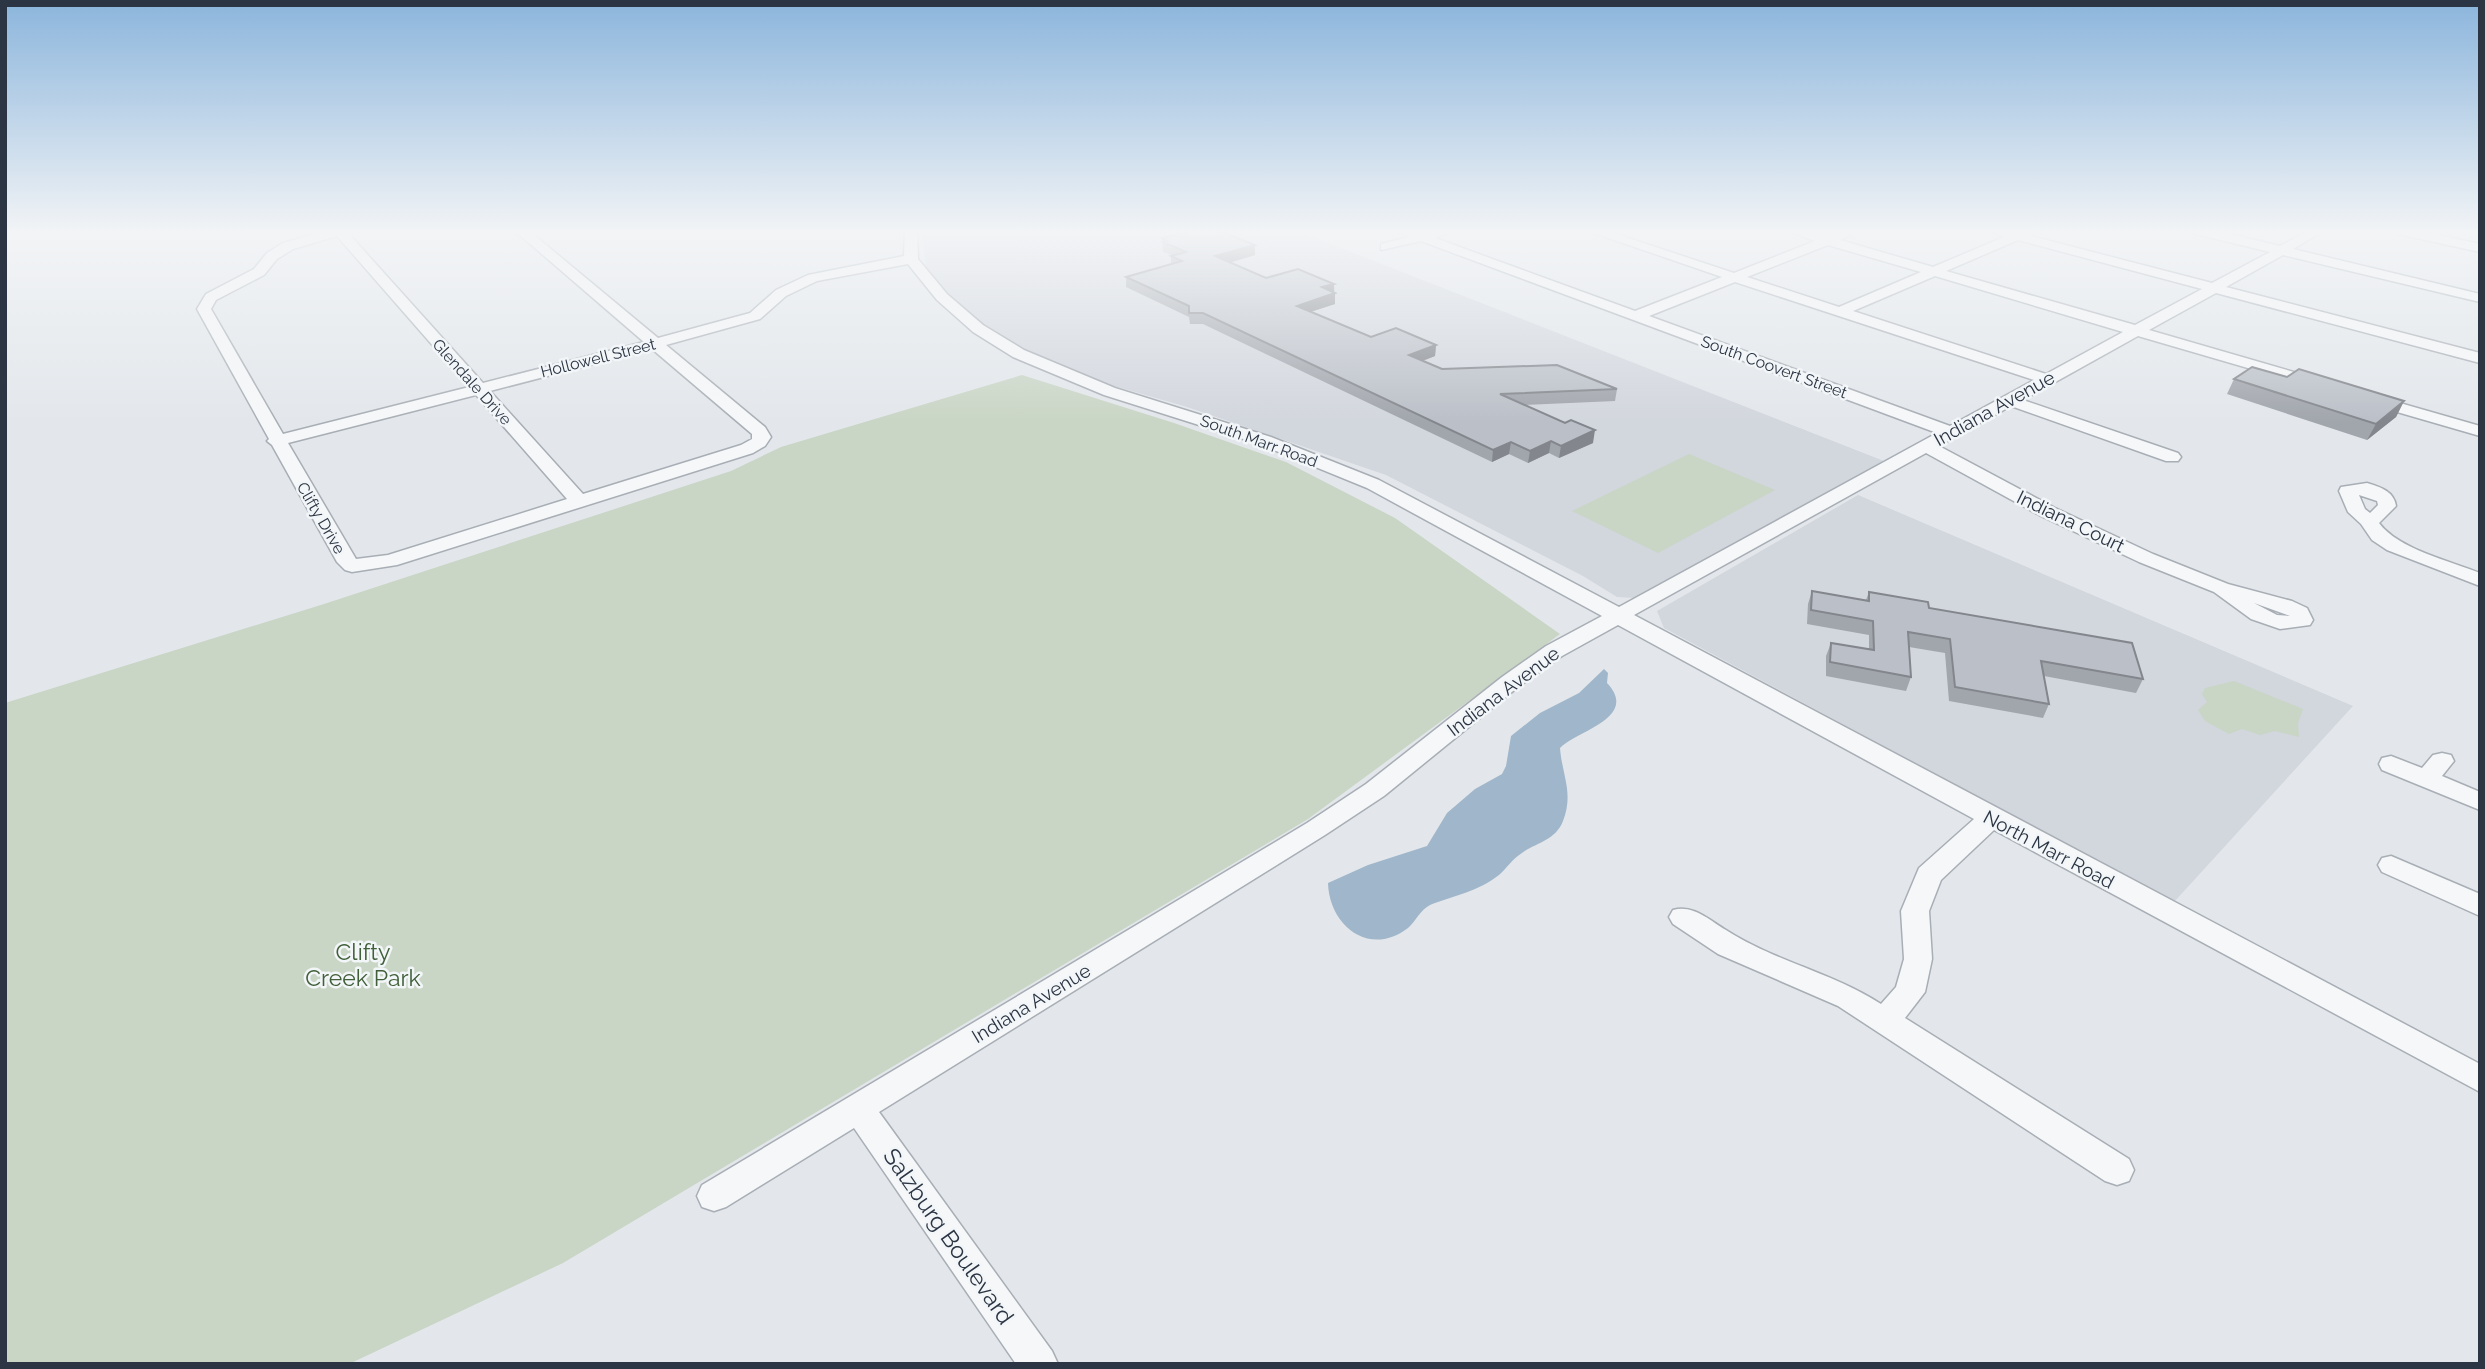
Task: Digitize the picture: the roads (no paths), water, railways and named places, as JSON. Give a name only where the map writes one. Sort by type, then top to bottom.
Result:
[{"type":"street","name":"Clifty Drive","points":[[217,294],[211,297],[204,309],[276,441],[346,562],[352,566],[390,561],[747,449],[759,442],[762,437],[759,431],[656,343]]},
{"type":"street","name":"Glendale Drive","points":[[397,294],[579,501]]},
{"type":"street","points":[[597,294],[656,343]]},
{"type":"street","name":"Hollowell Street","points":[[276,441],[744,321],[765,309],[780,294]]},
{"type":"street","name":"South Marr Road","points":[[938,294],[973,325],[1057,373],[1250,435],[1373,484],[1620,616]]},
{"type":"street","name":"South Coovert Street","points":[[1576,294],[1950,432]]},
{"type":"street","points":[[1636,316],[1692,294]]},
{"type":"street","points":[[1786,294],[2045,379]]},
{"type":"street","points":[[1841,312],[1883,294]]},
{"type":"street","points":[[2009,294],[2480,431]]},
{"type":"street","name":"Indiana Avenue","points":[[715,1196],[1315,829],[1375,790],[1543,659],[2045,379],[2207,294]]},
{"type":"street","points":[[2235,294],[2480,358]]},
{"type":"street","points":[[2008,400],[2172,457]]},
{"type":"street","name":"Indiana Court","points":[[1925,446],[2048,512],[2146,558],[2221,588]]},
{"type":"street","points":[[2368,520],[2379,536],[2394,546],[2480,580]]},
{"type":"street","name":"North Marr Road","points":[[1620,616],[2480,1079]]},
{"type":"street","points":[[2391,764],[2433,770],[2480,802]]},
{"type":"street","points":[[1885,1020],[1910,992],[1918,959],[1915,911],[1929,875],[1991,818]]},
{"type":"street","points":[[2391,865],[2480,906]]},
{"type":"street","points":[[1683,916],[1728,946],[1849,998],[2117,1170]]},
{"type":"street","name":"Salzburg Boulevard","points":[[858,1108],[1039,1364]]},
{"type":"water","points":[[1604,669],[1608,673],[1607,683],[1615,695],[1616,706],[1602,722],[1560,748],[1567,802],[1563,821],[1555,833],[1518,855],[1491,881],[1430,905],[1408,928],[1393,936],[1379,940],[1366,938],[1343,924],[1335,912],[1328,883],[1368,865],[1427,846],[1447,813],[1475,789],[1502,774],[1511,736],[1540,713],[1579,693]]},
{"type":"park label","name":"Clifty Creek Park","points":[[363,964]]}]
